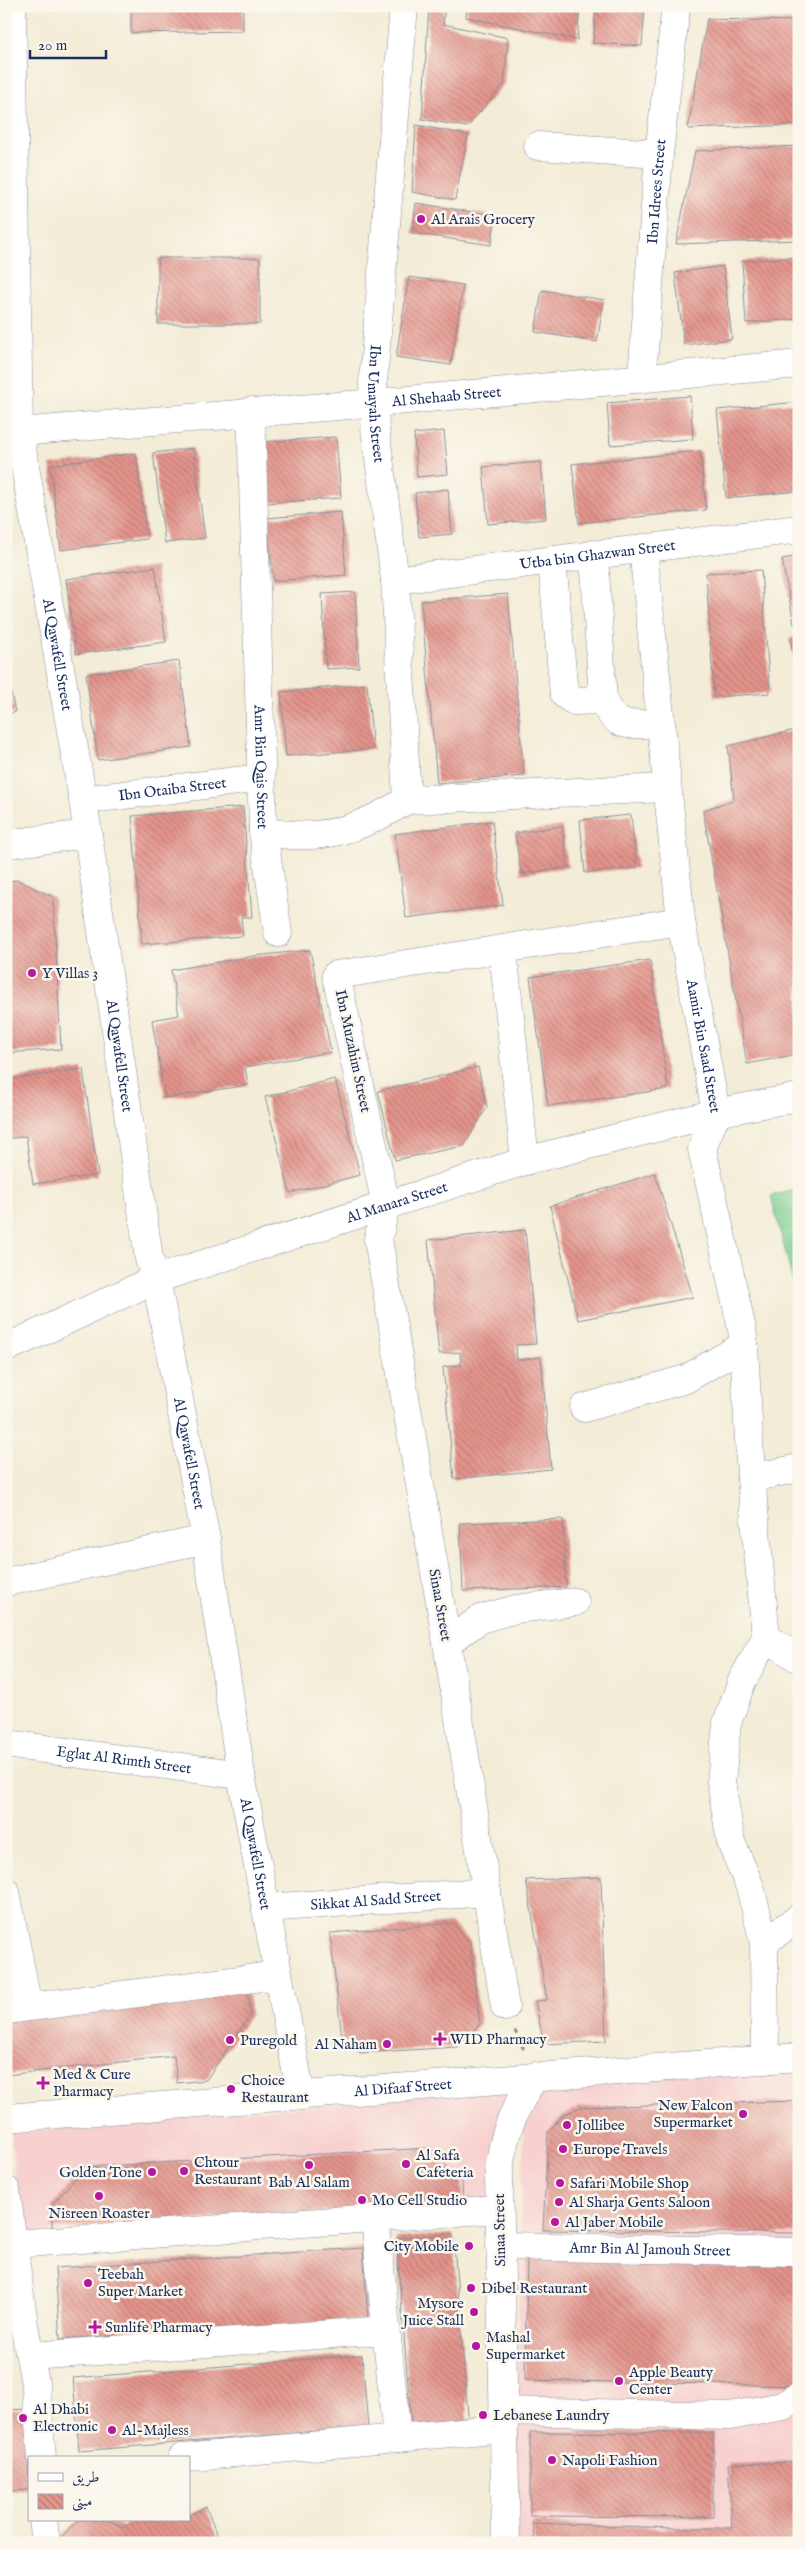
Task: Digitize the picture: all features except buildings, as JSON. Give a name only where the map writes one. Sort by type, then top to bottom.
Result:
[{"type":"street","name":"Al Qawafell Street","points":[[12,6],[9,79],[13,432],[83,800],[149,1259],[156,1279],[206,1539],[241,1775],[300,2096]]},
{"type":"street","name":"Ibn Umayah Street","points":[[404,6],[374,382],[374,402],[375,428],[395,580],[407,800]]},
{"type":"street","name":"Ibn Idrees Street","points":[[642,376],[659,154],[676,6]]},
{"type":"street","points":[[538,146],[659,154]]},
{"type":"street","name":"Al Shehaab Street","points":[[13,432],[374,402],[642,376],[799,364]]},
{"type":"street","name":"Amr Bin Qais Street","points":[[250,411],[263,830],[283,835],[312,836],[348,829],[377,819],[407,800],[666,788]]},
{"type":"street","name":"Utba bin Ghazwan Street","points":[[395,580],[799,529]]},
{"type":"street","name":"Aamir Bin Saad Street","points":[[644,548],[680,921],[716,1113],[702,1149],[743,1337],[751,1478],[766,1637]]},
{"type":"street","points":[[594,554],[603,700],[610,716],[618,721],[628,724],[660,723]]},
{"type":"street","points":[[552,560],[564,694],[574,701],[603,700]]},
{"type":"street","name":"Ibn Otaiba Street","points":[[83,800],[261,778]]},
{"type":"street","points":[[263,830],[278,934]]},
{"type":"street","points":[[6,844],[88,834]]},
{"type":"street","name":"Ibn Muzahim Street","points":[[386,1205],[336,975],[680,921]]},
{"type":"street","points":[[503,950],[525,1161]]},
{"type":"street","name":"Al Manara Street","points":[[6,1348],[156,1279],[525,1161],[716,1113],[799,1097]]},
{"type":"street","name":"Sinaa Street","points":[[386,1205],[378,1239],[447,1643],[505,2007]]},
{"type":"street","points":[[584,1408],[686,1379],[743,1337]]},
{"type":"street","points":[[751,1478],[799,1468]]},
{"type":"street","points":[[6,1582],[206,1539]]},
{"type":"street","points":[[447,1643],[480,1618],[516,1609],[576,1602]]},
{"type":"street","points":[[765,2060],[764,1942],[750,1887],[731,1842],[721,1782],[727,1723],[742,1681],[766,1637],[799,1659]]},
{"type":"street","name":"Eglat Al Rimth Street","points":[[6,1744],[241,1775]]},
{"type":"street","points":[[6,1892],[17,2008],[278,1975]]},
{"type":"street","name":"Sikkat Al Sadd Street","points":[[266,1908],[486,1892]]},
{"type":"street","points":[[764,1942],[799,1918]]},
{"type":"street","name":"Al Difaaf Street","points":[[6,2118],[799,2057]]},
{"type":"street","name":"Sinaa Street","points":[[506,2543],[500,2154],[507,2127],[535,2076]]},
{"type":"street","points":[[6,2190],[13,2244],[15,2325],[30,2356],[42,2456]]},
{"type":"street","points":[[13,2244],[500,2209]]},
{"type":"street","points":[[375,2218],[397,2438]]},
{"type":"street","name":"Amr Bin Al Jamouh Street","points":[[500,2246],[799,2252]]},
{"type":"street","points":[[30,2356],[386,2330]]},
{"type":"street","points":[[190,2457],[397,2438],[504,2419],[730,2416],[775,2408],[799,2396]]},
{"type":"path","points":[[505,2007],[535,2076]]},
{"type":"shaded area","points":[[799,2064],[799,2245],[520,2236],[526,2085]]},
{"type":"shaded area","points":[[512,2087],[508,2211],[21,2232],[11,2133]]},
{"type":"shaded area","points":[[520,2246],[799,2257],[799,2543],[514,2543]]},
{"type":"green space","points":[[799,1189],[799,1305],[771,1196]]},
{"type":"place","name":"Al Arais Grocery","points":[[421,219]]},
{"type":"place","name":"Y Villas 3","points":[[32,973]]},
{"type":"place","name":"WID Pharmacy","points":[[440,2039]]},
{"type":"place","name":"Puregold","points":[[230,2040]]},
{"type":"place","name":"Al Naham","points":[[387,2044]]},
{"type":"place","name":"Med & Cure Pharmacy","points":[[43,2083]]},
{"type":"place","name":"Choice Restaurant","points":[[231,2089]]},
{"type":"place","name":"New Falcon Supermarket","points":[[743,2114]]},
{"type":"place","name":"Jollibee","points":[[567,2125]]},
{"type":"place","name":"Europe Travels","points":[[563,2149]]},
{"type":"place","name":"Al Safa Cafeteria","points":[[406,2164]]},
{"type":"place","name":"Bab Al Salam","points":[[309,2165]]},
{"type":"place","name":"Chtour Restaurant","points":[[184,2171]]},
{"type":"place","name":"Golden Tone","points":[[152,2172]]},
{"type":"place","name":"Safari Mobile Shop","points":[[560,2183]]},
{"type":"place","name":"Nisreen Roaster","points":[[99,2196]]},
{"type":"place","name":"Mo Cell Studio","points":[[362,2200]]},
{"type":"place","name":"Al Sharja Gents Saloon","points":[[559,2202]]},
{"type":"place","name":"Al Jaber Mobile","points":[[555,2222]]},
{"type":"place","name":"City Mobile","points":[[469,2246]]},
{"type":"place","name":"Teebah Super Market","points":[[88,2283]]},
{"type":"place","name":"Dibel Restaurant","points":[[471,2288]]},
{"type":"place","name":"Mysore Juice Stall","points":[[474,2312]]},
{"type":"place","name":"Sunlife Pharmacy","points":[[95,2327]]},
{"type":"place","name":"Mashal Supermarket","points":[[476,2346]]},
{"type":"place","name":"Apple Beauty Center","points":[[619,2381]]},
{"type":"place","name":"Lebanese Laundry","points":[[483,2415]]},
{"type":"place","name":"Al Dhabi Electronic","points":[[23,2418]]},
{"type":"place","name":"Al-Majless","points":[[112,2430]]},
{"type":"place","name":"Napoli Fashion","points":[[552,2460]]}]
